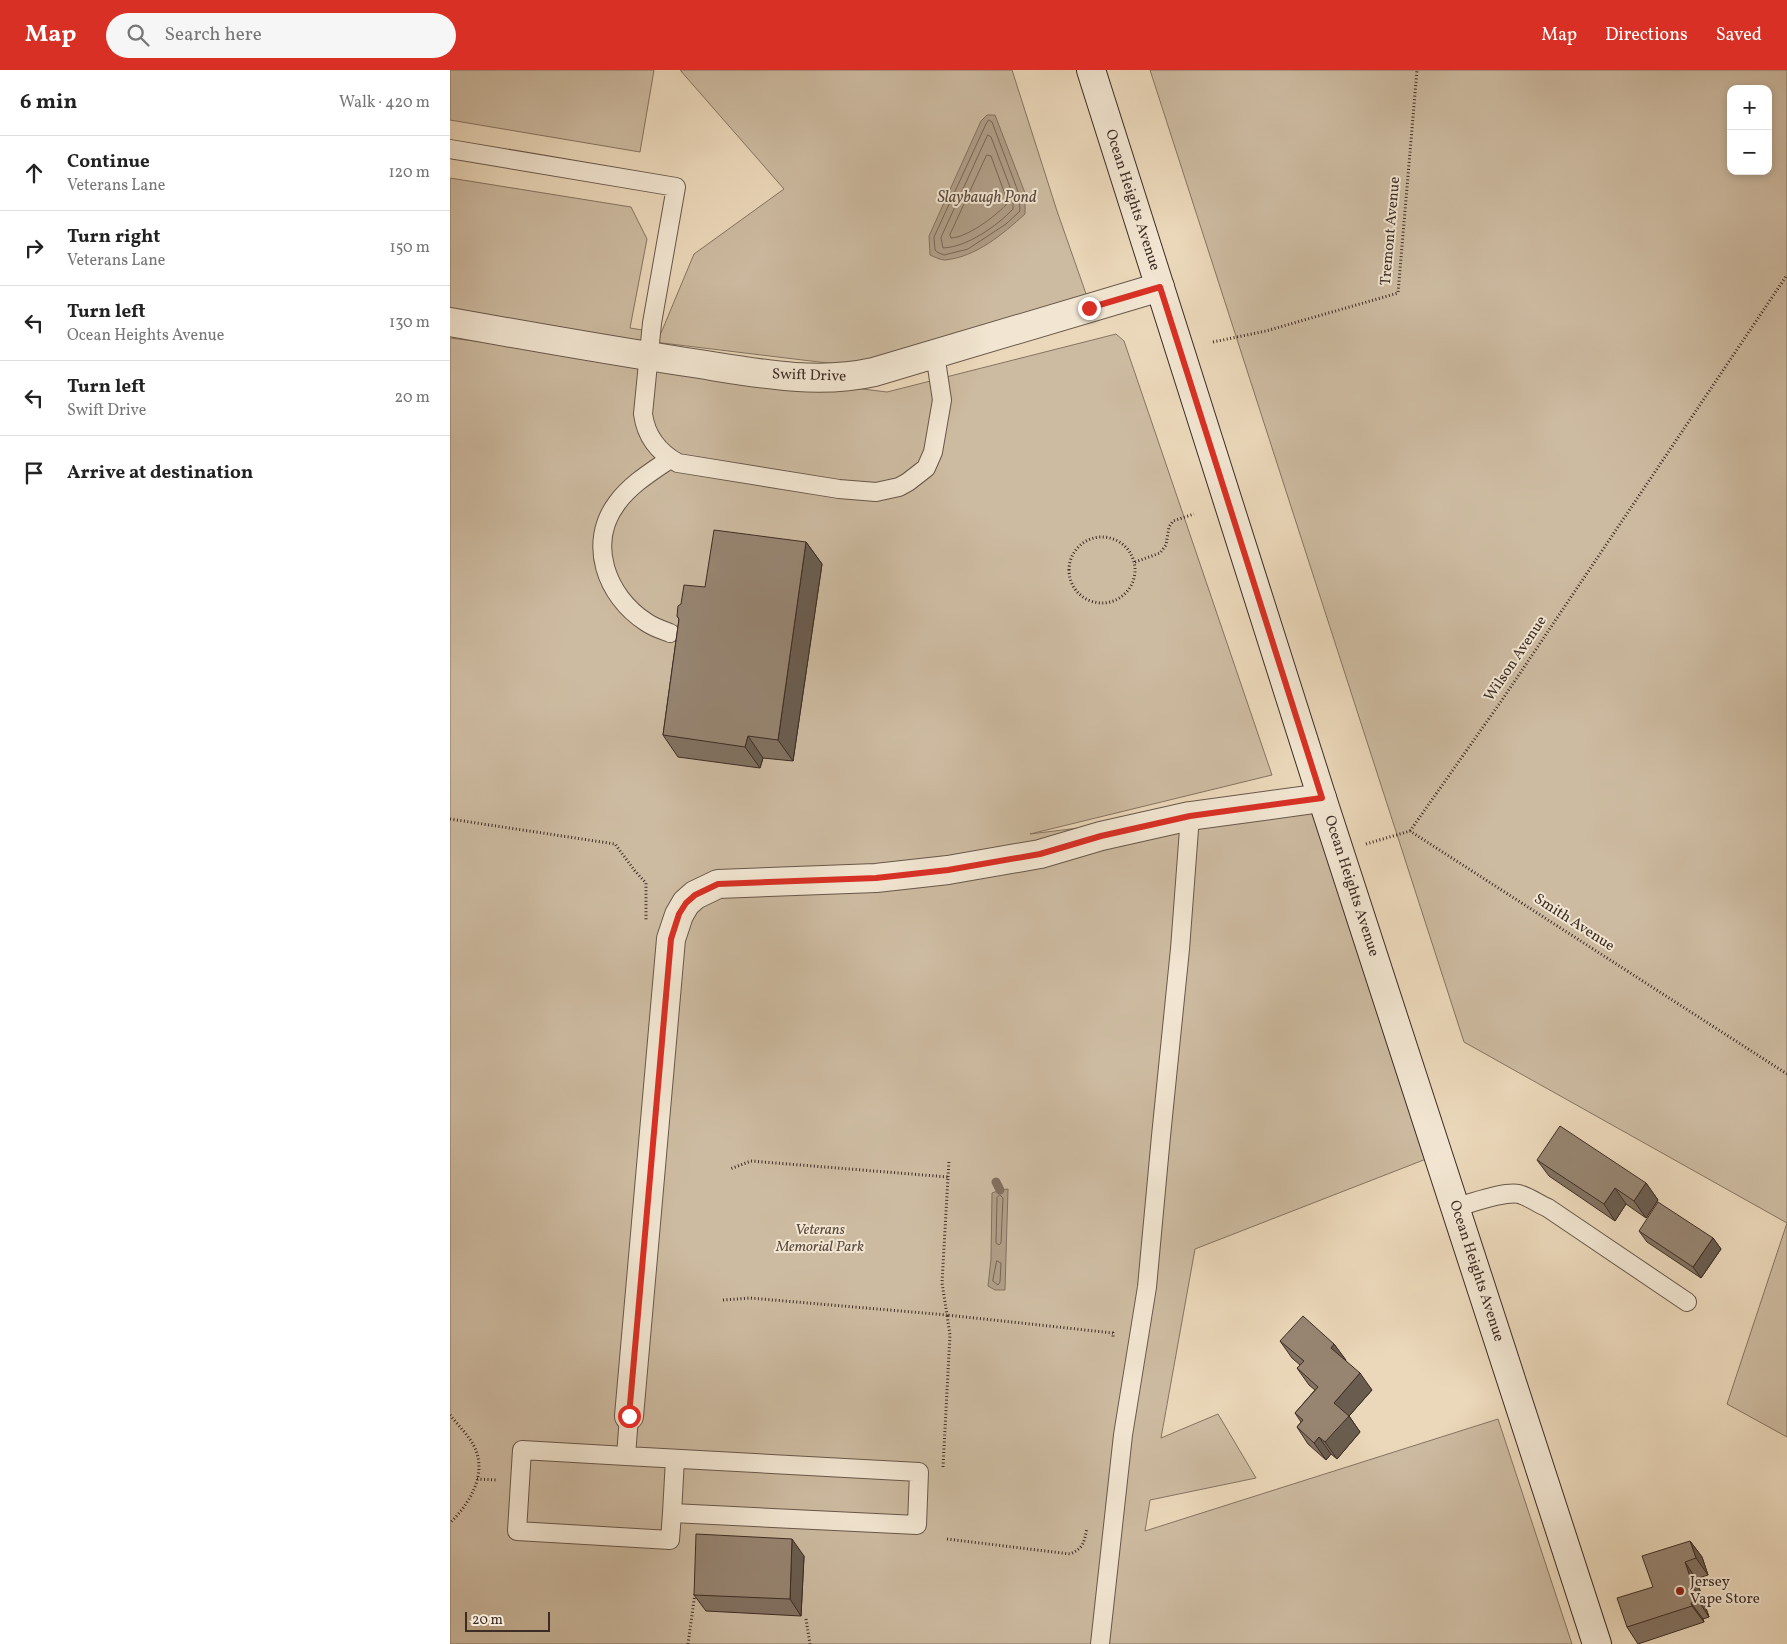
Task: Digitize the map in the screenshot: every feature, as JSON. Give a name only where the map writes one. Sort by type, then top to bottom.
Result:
[{"type":"street","name":"Ocean Heights Avenue","points":[[1091,70],[1322,798],[1597,1644]]},
{"type":"street","name":"Swift Drive","points":[[450,322],[769,375],[822,378],[854,377],[1160,287]]},
{"type":"street","points":[[629,1416],[671,939],[679,914],[686,903],[695,895],[718,884],[876,878],[948,870],[1040,854],[1101,836],[1190,816],[1322,798]]},
{"type":"lane","points":[[450,149],[676,187],[652,323],[643,406],[644,422],[652,441],[670,459],[685,465],[839,489],[876,492],[899,487],[926,468],[932,452],[942,400],[935,354]]},
{"type":"lane","points":[[670,459],[633,486],[617,503],[607,521],[602,547],[608,578],[620,599],[646,622],[670,633]]},
{"type":"lane","points":[[1100,1644],[1123,1435],[1148,1287],[1180,950],[1190,816]]},
{"type":"lane","points":[[1456,1207],[1507,1194],[1525,1196],[1548,1208],[1688,1302]]},
{"type":"lane","points":[[626,1456],[629,1416]]},
{"type":"lane","points":[[672,1513],[917,1525],[919,1472],[522,1450],[517,1531],[670,1540],[675,1459]]},
{"type":"path","name":"Tremont Avenue","points":[[1213,342],[1266,331],[1398,293],[1416,70]]},
{"type":"path","name":"Wilson Avenue","points":[[1410,831],[1502,700],[1639,498],[1787,275]]},
{"type":"path","points":[[1135,562],[1160,553],[1166,545],[1168,528],[1173,521],[1194,514]]},
{"type":"path","points":[[1106,537],[1116,540],[1132,554],[1135,562],[1136,575],[1133,585],[1122,597],[1108,604],[1096,604],[1086,600],[1071,583],[1068,571],[1070,560],[1076,549],[1084,542],[1096,538],[1106,537]]},
{"type":"path","points":[[450,819],[615,844],[646,883],[646,922]]},
{"type":"path","points":[[1340,852],[1410,831]]},
{"type":"path","name":"Smith Avenue","points":[[1410,831],[1787,1074]]},
{"type":"path","points":[[730,1169],[750,1161],[948,1177]]},
{"type":"path","points":[[942,1473],[950,1335],[942,1283],[949,1162]]},
{"type":"path","points":[[723,1300],[750,1298],[947,1315],[1113,1333],[1112,1342]]},
{"type":"path","points":[[450,1416],[474,1448],[478,1463],[478,1479],[474,1489],[467,1503],[450,1523]]},
{"type":"path","points":[[478,1479],[502,1480]]},
{"type":"path","points":[[947,1539],[1070,1554],[1078,1551],[1083,1545],[1089,1521]]},
{"type":"path","points":[[688,1644],[695,1587]]},
{"type":"path","points":[[806,1619],[810,1644]]},
{"type":"green space","points":[[450,70],[654,70],[640,152],[450,120]]},
{"type":"green space","points":[[680,70],[1012,70],[1057,211],[1091,308],[910,373],[530,327],[450,313],[450,178],[631,207],[647,239],[630,328],[661,333],[694,254],[784,189]]},
{"type":"green space","points":[[1150,70],[1787,70],[1787,1223],[1464,1042]]},
{"type":"green space","name":"Veterans Memorial Park","points":[[1116,334],[1124,341],[1272,775],[1030,834],[1322,798],[1439,1154],[1195,1249],[1161,1438],[1218,1414],[1256,1478],[1150,1500],[1145,1531],[1498,1419],[1572,1644],[450,1644],[450,338],[887,392]]},
{"type":"green space","points":[[1787,1223],[1787,1437],[1727,1404]]},
{"type":"water","name":"Slaybaugh Pond","points":[[987,115],[995,115],[1025,193],[1025,214],[998,237],[978,249],[956,258],[939,259],[930,255],[929,236],[981,121]]},
{"type":"water","points":[[1008,1189],[1005,1290],[995,1290],[988,1286],[991,1259],[992,1193]]},
{"type":"building","points":[[714,530],[806,542],[778,740],[748,736],[745,747],[663,735],[679,619],[677,616],[678,606],[681,604],[684,585],[705,587]]},
{"type":"building","points":[[1560,1126],[1646,1183],[1634,1201],[1615,1188],[1604,1204],[1537,1160]]},
{"type":"building","points":[[1658,1202],[1713,1238],[1693,1267],[1639,1231]]},
{"type":"building","points":[[1303,1316],[1334,1344],[1331,1348],[1360,1373],[1334,1403],[1349,1416],[1325,1442],[1319,1437],[1314,1443],[1297,1427],[1303,1420],[1295,1413],[1318,1387],[1297,1368],[1304,1361],[1280,1341]]},
{"type":"building","points":[[696,1534],[792,1539],[790,1599],[694,1595]]},
{"type":"building","points":[[1690,1541],[1696,1558],[1685,1562],[1698,1600],[1691,1603],[1692,1606],[1627,1627],[1617,1598],[1653,1587],[1642,1556]]},
{"type":"waterway","points":[[996,1182],[1000,1190]]},
{"type":"place","name":"Jersey Vape Store","points":[[1680,1591]]},
{"type":"route","points":[[629,1416],[671,939],[679,914],[686,903],[695,895],[718,884],[876,878],[948,870],[1040,854],[1101,836],[1190,816],[1322,798],[1160,287],[1089,308]]}]
